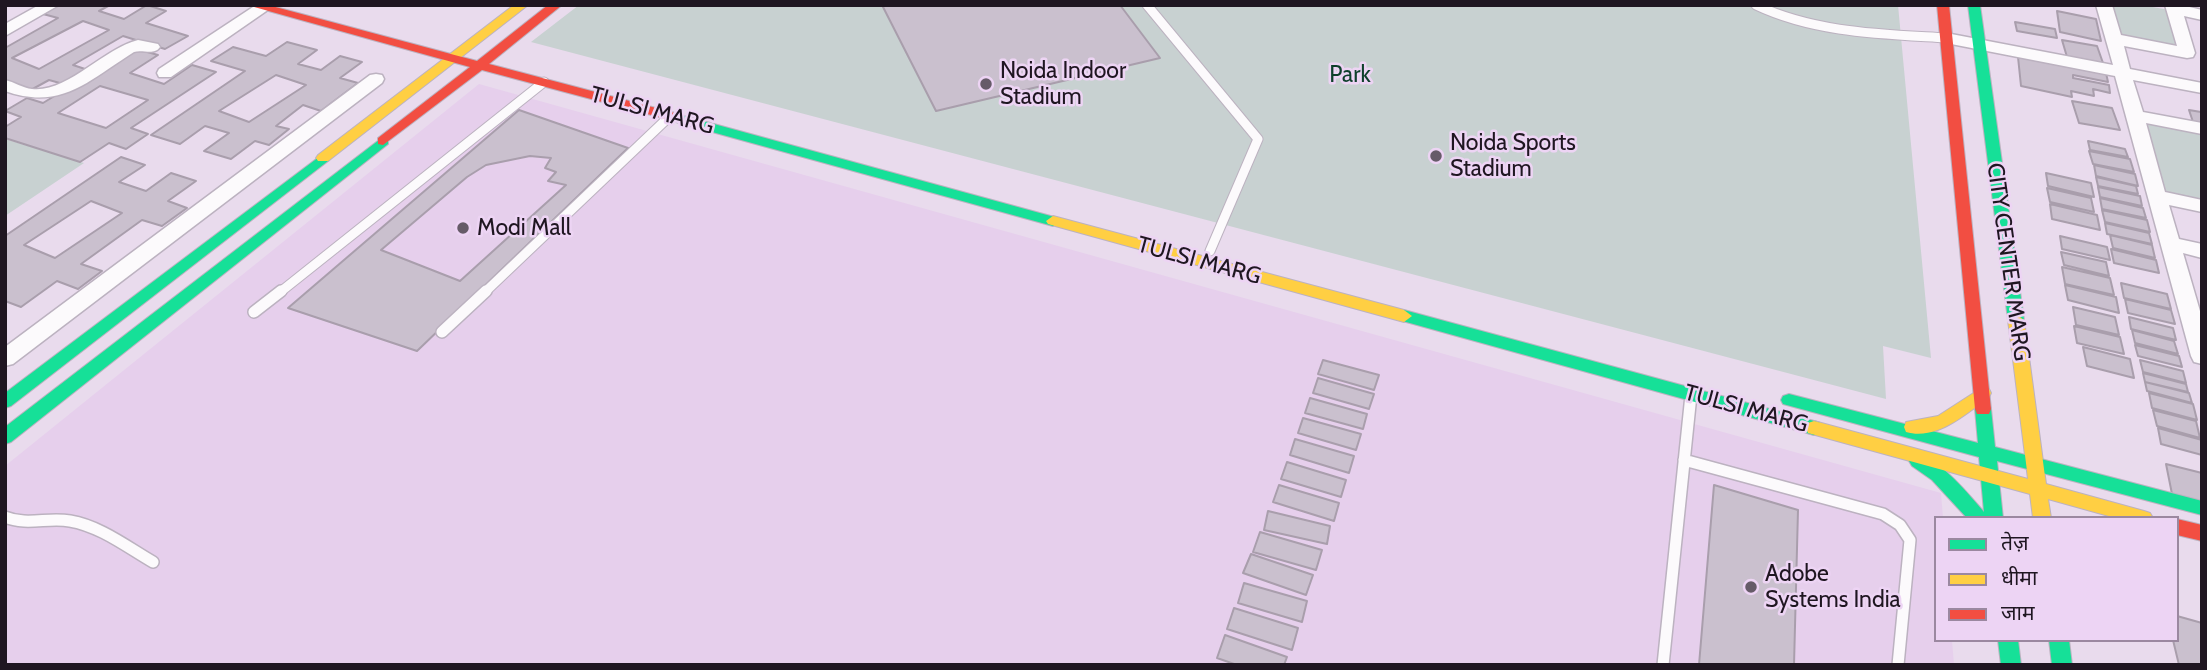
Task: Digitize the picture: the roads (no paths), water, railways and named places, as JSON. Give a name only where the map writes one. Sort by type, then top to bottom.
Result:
[{"type":"street","points":[[5,31],[51,5]]},
{"type":"street","name":"TULSI MARG","points":[[311,5],[493,54],[1691,394],[2137,516]]},
{"type":"street","points":[[5,402],[522,5]]},
{"type":"street","points":[[5,437],[556,5]]},
{"type":"street","name":"CITY CENTER MARG","points":[[1943,5],[1994,516]]},
{"type":"street","name":"CITY CENTER MARG","points":[[1974,5],[2042,516]]},
{"type":"street","points":[[2104,5],[2171,244],[2193,295],[2202,356]]},
{"type":"street","points":[[165,73],[261,6]]},
{"type":"street","name":"TULSI MARG","points":[[261,6],[1206,257],[1545,337]]},
{"type":"street","points":[[2174,7],[2194,54]]},
{"type":"street","points":[[2174,7],[2202,15]]},
{"type":"street","points":[[1946,38],[2202,88]]},
{"type":"street","points":[[2115,39],[2194,54]]},
{"type":"street","points":[[5,85],[30,94],[57,92],[138,44],[152,47]]},
{"type":"street","points":[[439,96],[494,81],[528,78]]},
{"type":"street","points":[[5,358],[376,79]]},
{"type":"street","points":[[2136,116],[2202,129]]},
{"type":"street","points":[[2158,196],[2202,206]]},
{"type":"street","points":[[2171,244],[2202,251]]},
{"type":"street","points":[[1894,427],[1922,428],[1952,419],[1983,393]]},
{"type":"street","name":"TULSI MARG","points":[[1773,396],[2202,508]]},
{"type":"street","points":[[1910,454],[1938,475],[1977,516]]},
{"type":"street","points":[[2073,514],[2112,509]]},
{"type":"street","points":[[2179,527],[2202,533]]},
{"type":"street","points":[[2008,642],[2011,665]]},
{"type":"street","points":[[2059,642],[2062,665]]},
{"type":"lane","points":[[1147,5],[1258,139],[1206,257]]},
{"type":"lane","points":[[1756,5],[1778,16],[1804,22],[1946,38]]},
{"type":"lane","points":[[254,312],[544,82]]},
{"type":"lane","points":[[442,332],[670,116]]},
{"type":"lane","points":[[1663,665],[1691,394]]},
{"type":"lane","points":[[1684,460],[1883,514],[1900,525],[1910,540],[1898,665]]},
{"type":"lane","points":[[5,517],[20,522],[72,521],[91,527],[153,562]]},
{"type":"place","name":"Noida Indoor Stadium","points":[[986,84]]},
{"type":"place","name":"Noida Sports Stadium","points":[[1436,156]]},
{"type":"place","name":"Modi Mall","points":[[463,228]]},
{"type":"place","name":"Adobe Systems India","points":[[1751,587]]},
{"type":"park label","name":"Park","points":[[1350,75]]}]
